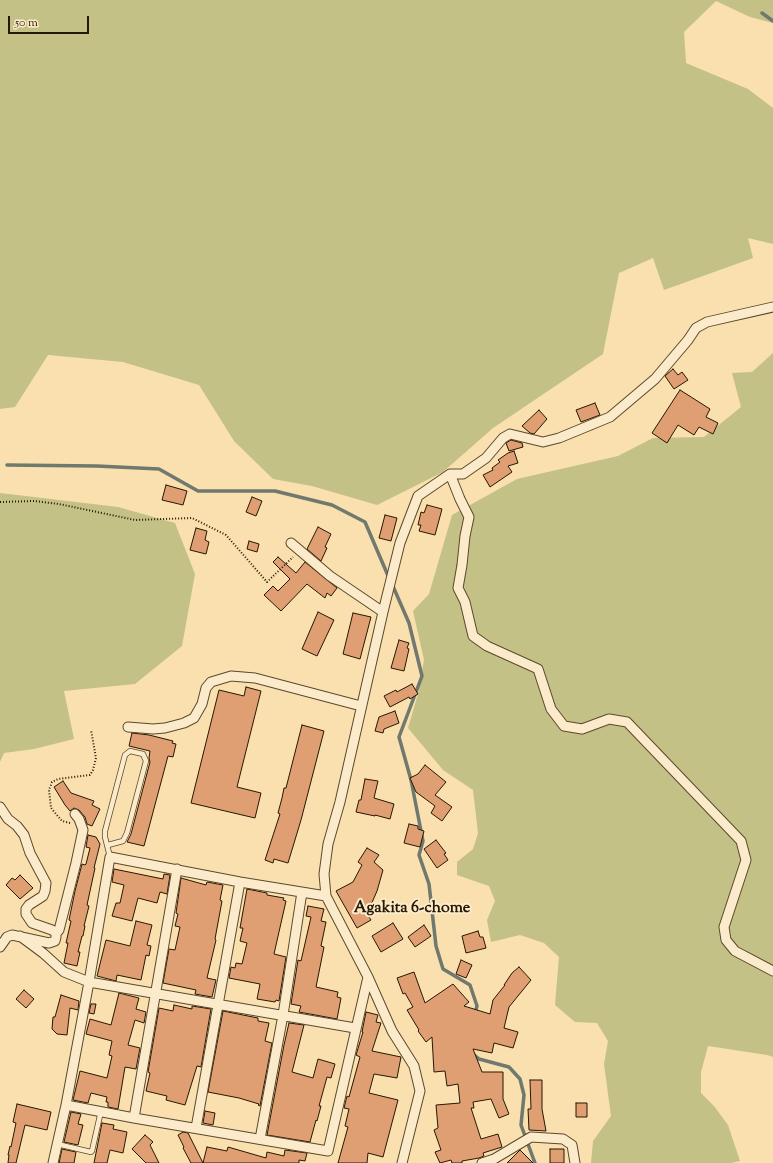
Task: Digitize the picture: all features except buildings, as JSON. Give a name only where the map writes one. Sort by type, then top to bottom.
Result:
[{"type":"street","points":[[402,1163],[420,1092],[414,1066],[392,1030],[368,977],[326,896],[324,874],[328,844],[340,802],[361,706],[400,543],[418,496],[450,474],[463,474],[486,458],[503,438],[510,434],[543,442],[560,438],[610,417],[655,379],[688,340],[696,328],[707,322],[773,307]]},
{"type":"street","points":[[450,474],[469,517],[458,588],[465,602],[473,636],[487,646],[538,669],[551,709],[564,726],[582,729],[609,719],[627,722],[741,841],[746,860],[724,927],[726,940],[735,951],[773,971]]},
{"type":"street","points":[[291,543],[330,576],[383,612]]},
{"type":"street","points":[[128,727],[153,729],[165,728],[184,723],[194,718],[202,704],[206,688],[212,682],[220,678],[231,676],[255,678],[361,706]]},
{"type":"street","points":[[0,807],[8,819],[17,826],[24,835],[30,853],[46,883],[43,896],[29,905],[26,909],[26,914],[32,923],[52,930],[56,933]]},
{"type":"street","points":[[0,947],[7,937],[12,935],[49,943],[55,941],[83,830],[79,819],[75,814]]},
{"type":"street","points":[[53,1163],[66,1105],[89,982],[110,857],[240,882],[326,896]]},
{"type":"street","points":[[134,1118],[177,869]]},
{"type":"street","points":[[196,1128],[240,882]]},
{"type":"street","points":[[260,1139],[283,1015],[302,892]]},
{"type":"street","points":[[20,936],[43,953],[64,972],[89,982],[355,1028]]},
{"type":"street","points":[[66,1105],[328,1151],[355,1028],[368,977]]},
{"type":"street","points":[[482,1163],[494,1159],[531,1137],[564,1139],[572,1144],[575,1163]]},
{"type":"lane","points":[[108,846],[123,841],[127,834],[146,761],[143,754],[130,752],[125,755],[105,831],[110,857]]},
{"type":"lane","points":[[57,1144],[91,1152],[101,1111]]},
{"type":"path","points":[[0,502],[34,501],[59,504],[135,520],[192,518],[226,535],[266,582],[300,551]]},
{"type":"path","points":[[81,824],[62,821],[51,808],[49,794],[52,782],[66,777],[90,776],[96,758],[91,730]]},
{"type":"shaded area","points":[[0,0],[773,0],[773,23],[750,17],[716,1],[684,32],[686,63],[748,89],[773,108],[773,244],[748,238],[753,258],[664,290],[653,258],[619,273],[603,354],[493,428],[443,472],[377,505],[312,486],[273,479],[234,441],[199,385],[123,362],[48,355],[15,407],[0,409]]},
{"type":"shaded area","points":[[773,353],[773,1057],[708,1046],[701,1072],[701,1093],[714,1106],[728,1125],[740,1161],[731,1163],[591,1163],[593,1141],[611,1116],[604,1064],[608,1041],[597,1023],[575,1022],[555,1005],[559,957],[544,943],[520,935],[491,942],[487,920],[495,901],[489,886],[457,875],[457,862],[473,849],[478,833],[473,790],[443,770],[408,728],[418,694],[424,660],[413,611],[429,594],[452,515],[517,479],[618,456],[653,438],[704,437],[741,407],[732,373],[752,372]]},
{"type":"shaded area","points":[[0,493],[118,507],[175,523],[195,574],[182,646],[135,684],[64,691],[74,739],[34,749],[4,753],[0,762]]},
{"type":"waterway","points":[[762,13],[773,21]]},
{"type":"waterway","points":[[7,465],[97,466],[159,469],[198,491],[275,491],[332,505],[365,522],[389,578]]},
{"type":"waterway","points":[[392,584],[409,623],[422,676],[399,737],[411,780],[423,841],[419,855],[429,884],[436,946],[443,969],[470,985],[477,1006],[475,1013]]},
{"type":"waterway","points":[[472,1053],[479,1059],[509,1067],[520,1079],[524,1095],[521,1125],[535,1163]]},
{"type":"district","name":"Agakita 6-chome","points":[[412,909]]}]
